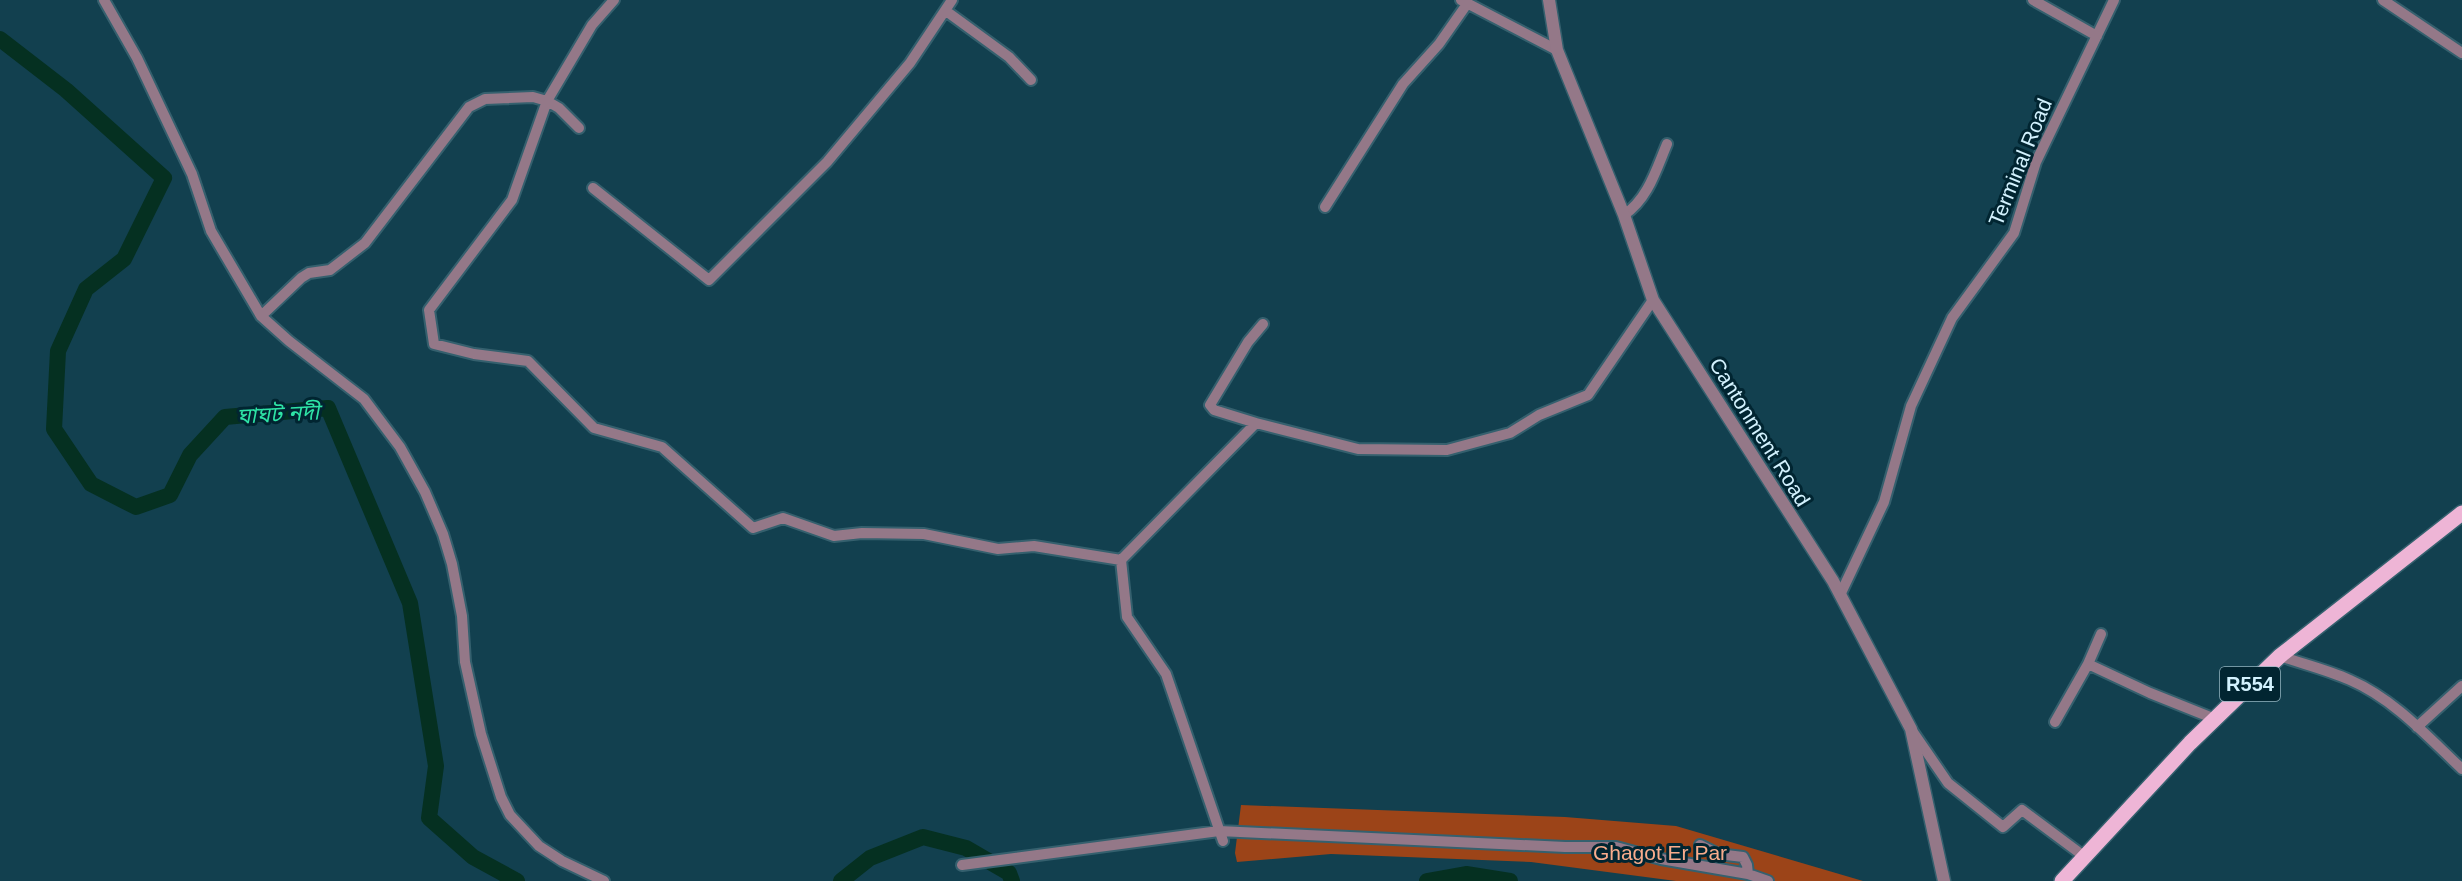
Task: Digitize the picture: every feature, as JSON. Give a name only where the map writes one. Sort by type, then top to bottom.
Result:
[{"type":"main road","name":"R554","points":[[2062,881],[2215,719],[2280,656],[2462,513]]},
{"type":"street","points":[[104,0],[137,58],[192,174],[211,231],[261,316],[289,341],[364,399],[400,447],[425,492],[443,534],[452,564],[462,616],[465,662],[481,734],[501,797],[510,815],[538,846],[562,861],[604,881]]},
{"type":"street","points":[[614,0],[592,25],[547,101],[512,200],[429,310],[434,344],[474,354],[528,361],[594,428],[662,447],[753,528],[783,518],[834,536],[862,533],[924,534],[998,549],[1034,546],[1121,560]]},
{"type":"street","points":[[593,188],[709,280],[827,162],[910,63],[952,0]]},
{"type":"street","name":"Cantonment Road","points":[[1549,0],[1557,50],[1624,215],[1653,300],[1840,595],[1911,729],[1944,881]]},
{"type":"street","points":[[2033,0],[2097,36]]},
{"type":"street","name":"Terminal Road","points":[[1840,595],[1884,502],[1911,406],[1952,318],[2014,233],[2036,162],[2114,0]]},
{"type":"street","points":[[2384,0],[2462,53]]},
{"type":"street","points":[[1325,207],[1402,84],[1439,44],[1464,2],[1557,50]]},
{"type":"street","points":[[946,11],[1009,57],[1031,80]]},
{"type":"street","points":[[261,316],[301,278],[309,273],[330,270],[365,243],[469,107],[485,99],[533,97],[559,108],[579,128]]},
{"type":"street","points":[[1624,215],[1635,208],[1649,188],[1667,144]]},
{"type":"street","points":[[1263,324],[1248,342],[1210,405],[1214,410],[1256,423],[1358,448],[1447,450],[1510,433],[1539,415],[1588,395],[1653,300]]},
{"type":"street","points":[[1121,560],[1256,423]]},
{"type":"street","points":[[1121,560],[1127,617],[1166,674],[1221,836]]},
{"type":"street","points":[[2055,722],[2088,664],[2101,634]]},
{"type":"street","points":[[2280,656],[2350,680],[2380,697],[2417,727],[2462,769]]},
{"type":"street","points":[[2088,664],[2150,693],[2215,719]]},
{"type":"street","points":[[2417,727],[2462,686]]},
{"type":"street","points":[[1911,729],[1948,783],[2003,827],[2022,810],[2085,857]]},
{"type":"street","points":[[962,865],[1221,836],[1616,847],[1661,860],[1748,874],[1768,881]]},
{"type":"street","points":[[1700,845],[1718,854],[1743,857],[1747,864],[1748,874]]},
{"type":"green space","name":"Ghagot Er Par","points":[[1241,805],[1565,817],[1676,826],[1863,881],[1676,881],[1531,862],[1331,854],[1237,862],[1235,853]]},
{"type":"waterway","name":"ঘাঘট নদী","points":[[0,39],[66,90],[164,178],[124,259],[86,289],[58,351],[54,429],[91,484],[136,507],[170,495],[190,455],[225,417],[328,408],[410,603],[436,766],[429,818],[473,857],[517,881]]},
{"type":"waterway","name":"ঘাঘট নদী","points":[[841,881],[870,858],[923,837],[966,848],[1009,873],[1012,881]]},
{"type":"waterway","name":"ঘাঘট নদী","points":[[1427,881],[1466,874],[1510,881]]}]
